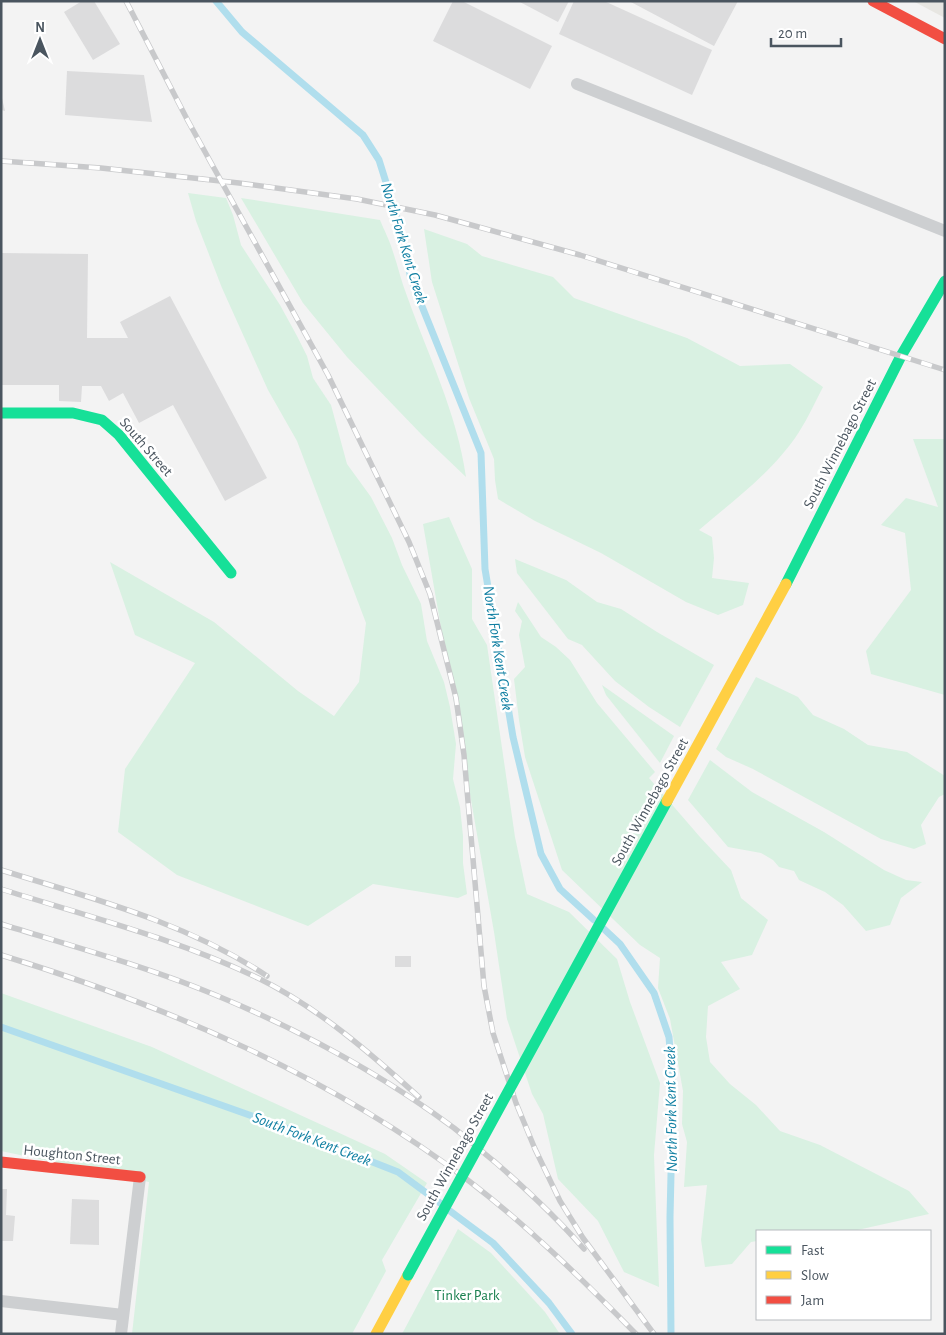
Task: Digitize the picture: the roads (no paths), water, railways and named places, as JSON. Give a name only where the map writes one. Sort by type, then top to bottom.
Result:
[{"type":"main road","points":[[873,1],[945,39]]},
{"type":"main road","name":"South Winnebago Street","points":[[376,1334],[786,584],[901,356],[945,281]]},
{"type":"main road","name":"South Street","points":[[1,413],[73,413],[102,420],[119,435],[231,573]]},
{"type":"main road","name":"Houghton Street","points":[[1,1162],[140,1177]]},
{"type":"lane","points":[[900,16],[909,1]]},
{"type":"lane","points":[[577,84],[945,231]]},
{"type":"lane","points":[[121,1334],[140,1177]]},
{"type":"lane","points":[[1,1301],[124,1315]]},
{"type":"waterway","name":"North Fork Kent Creek","points":[[216,1],[242,32],[363,135],[379,160],[400,227],[411,279],[481,453],[485,569],[513,737],[541,854],[560,889],[594,920]]},
{"type":"waterway","name":"North Fork Kent Creek","points":[[604,929],[620,944],[654,993],[669,1037],[673,1088],[670,1217],[671,1334]]},
{"type":"waterway","name":"South Fork Kent Creek","points":[[1,1027],[286,1128],[398,1172],[440,1203]]},
{"type":"waterway","name":"South Fork Kent Creek","points":[[450,1211],[493,1243],[549,1303],[572,1334]]},
{"type":"railway","points":[[126,1],[188,121],[328,375],[409,542],[430,594],[456,698],[464,755],[484,986],[493,1033],[516,1103],[535,1149],[560,1201],[583,1238],[654,1334]]},
{"type":"railway","points":[[1,161],[101,168],[239,183],[357,199],[435,215],[580,255],[945,370]]},
{"type":"railway","points":[[1,870],[104,902],[171,926],[236,957],[267,976]]},
{"type":"railway","points":[[1,889],[196,951],[258,978],[323,1017],[363,1048],[419,1097]]},
{"type":"railway","points":[[1,924],[161,974],[213,994],[276,1022],[338,1054],[397,1089],[454,1128],[530,1193],[584,1249]]},
{"type":"railway","points":[[1,955],[63,975],[185,1021],[245,1047],[303,1076],[360,1108],[416,1143],[469,1181],[513,1217],[555,1254],[636,1334]]},
{"type":"park label","name":"Tinker Park","points":[[467,1295]]}]
